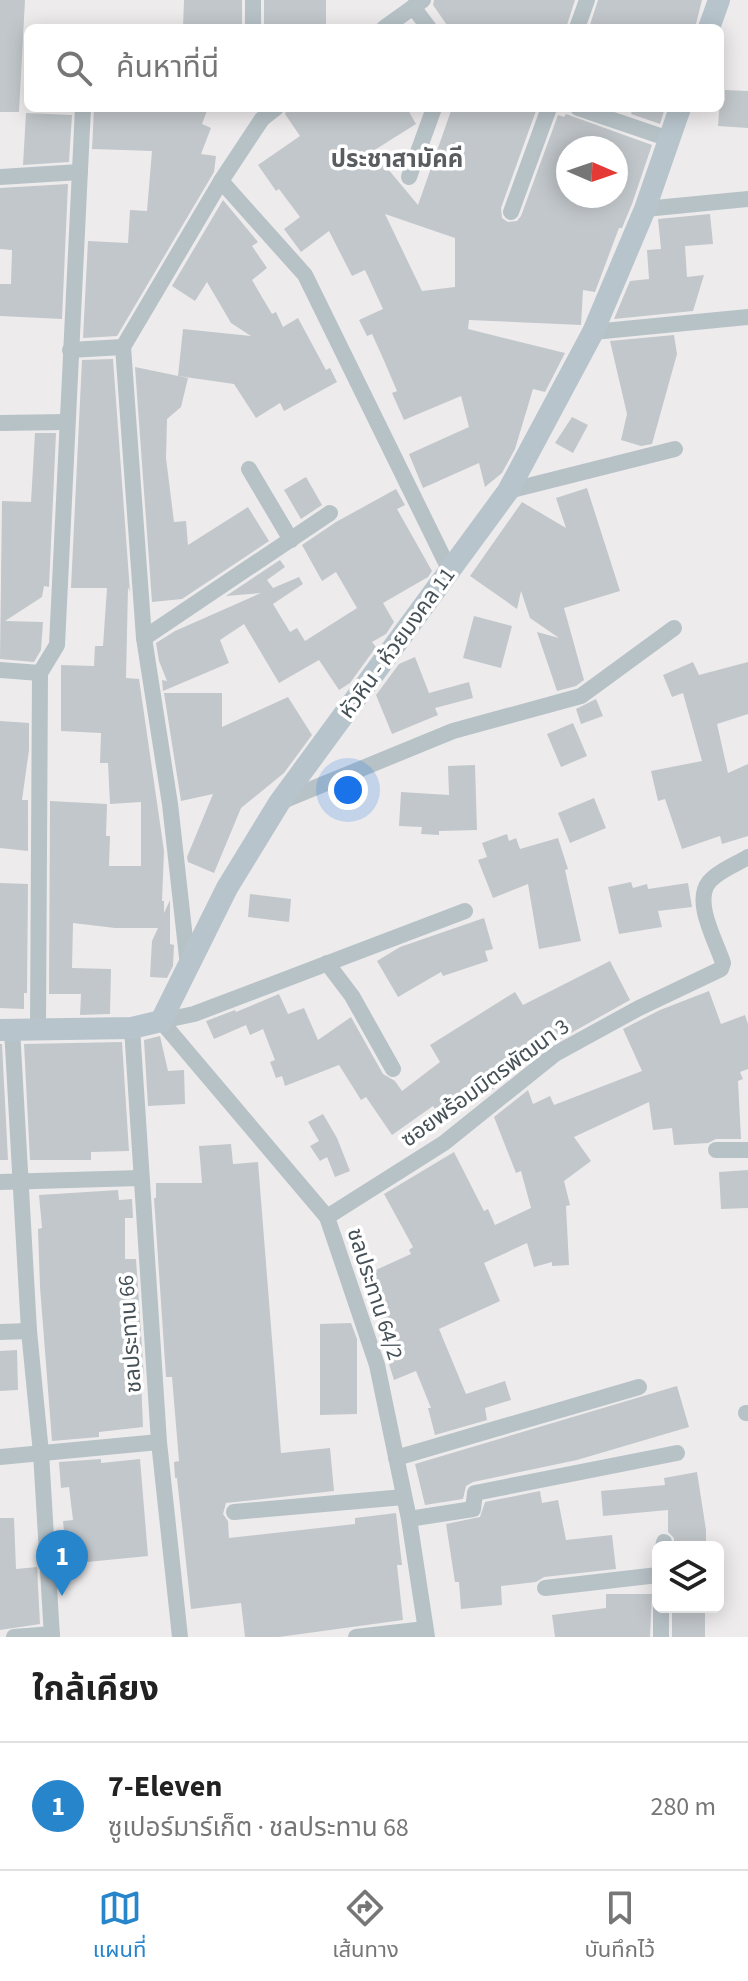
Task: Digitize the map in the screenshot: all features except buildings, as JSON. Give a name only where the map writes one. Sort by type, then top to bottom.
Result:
[{"type":"street","points":[[253,0],[253,24]]},
{"type":"street","points":[[578,24],[587,0]]},
{"type":"street","points":[[710,24],[719,0]]},
{"type":"street","points":[[390,24],[418,4],[427,24]]},
{"type":"street","points":[[38,1028],[40,673],[57,645],[83,112]]},
{"type":"street","points":[[188,970],[170,804],[144,638],[123,347],[221,181],[262,119],[271,112]]},
{"type":"street","points":[[409,177],[433,112]]},
{"type":"street","points":[[511,212],[548,112]]},
{"type":"street","points":[[590,112],[669,139]]},
{"type":"street","name":"หัวหิน - ห้วยมงคล 11","points":[[161,1021],[227,888],[279,803],[508,491],[593,332],[645,209],[679,112]]},
{"type":"street","points":[[0,177],[80,172]]},
{"type":"street","points":[[221,181],[305,275],[450,571]]},
{"type":"street","points":[[645,209],[748,199]]},
{"type":"street","points":[[593,332],[748,317]]},
{"type":"street","points":[[70,350],[123,347]]},
{"type":"street","points":[[0,423],[67,422]]},
{"type":"street","points":[[508,491],[675,449]]},
{"type":"street","points":[[249,469],[291,540]]},
{"type":"street","points":[[144,638],[330,513]]},
{"type":"street","points":[[279,803],[453,731],[581,696],[674,628]]},
{"type":"street","points":[[0,670],[40,673]]},
{"type":"street","name":"ซอยพร้อมมิตรพัฒนา 3","points":[[327,1217],[444,1143],[555,1054],[639,1008],[721,969],[723,963],[703,904],[704,892],[710,880],[748,857]]},
{"type":"street","points":[[14,1637],[52,1635],[41,1453],[29,1331],[22,1180],[6,1030],[132,1028],[194,1014],[465,911]]},
{"type":"street","points":[[327,963],[352,996],[393,1069]]},
{"type":"street","name":"ชลประทาน 64/2","points":[[161,1021],[327,1217],[377,1365],[409,1519],[426,1633]]},
{"type":"street","name":"ชลประทาน 66","points":[[132,1028],[159,1442],[180,1637]]},
{"type":"street","points":[[716,1150],[748,1150]]},
{"type":"street","points":[[0,1182],[141,1178]]},
{"type":"street","points":[[0,1332],[29,1331]]},
{"type":"street","points":[[396,1458],[639,1387]]},
{"type":"street","points":[[0,1457],[159,1442]]},
{"type":"street","points":[[409,1519],[473,1509],[475,1493],[677,1453]]},
{"type":"street","points":[[234,1512],[404,1497]]},
{"type":"street","points":[[545,1588],[652,1576]]},
{"type":"street","points":[[661,1613],[661,1637]]},
{"type":"street","points":[[356,1637],[426,1633]]},
{"type":"place","name":"7-Eleven","points":[[62,1596]]},
{"type":"district","name":"ประชาสามัคคี","points":[[397,159]]}]
